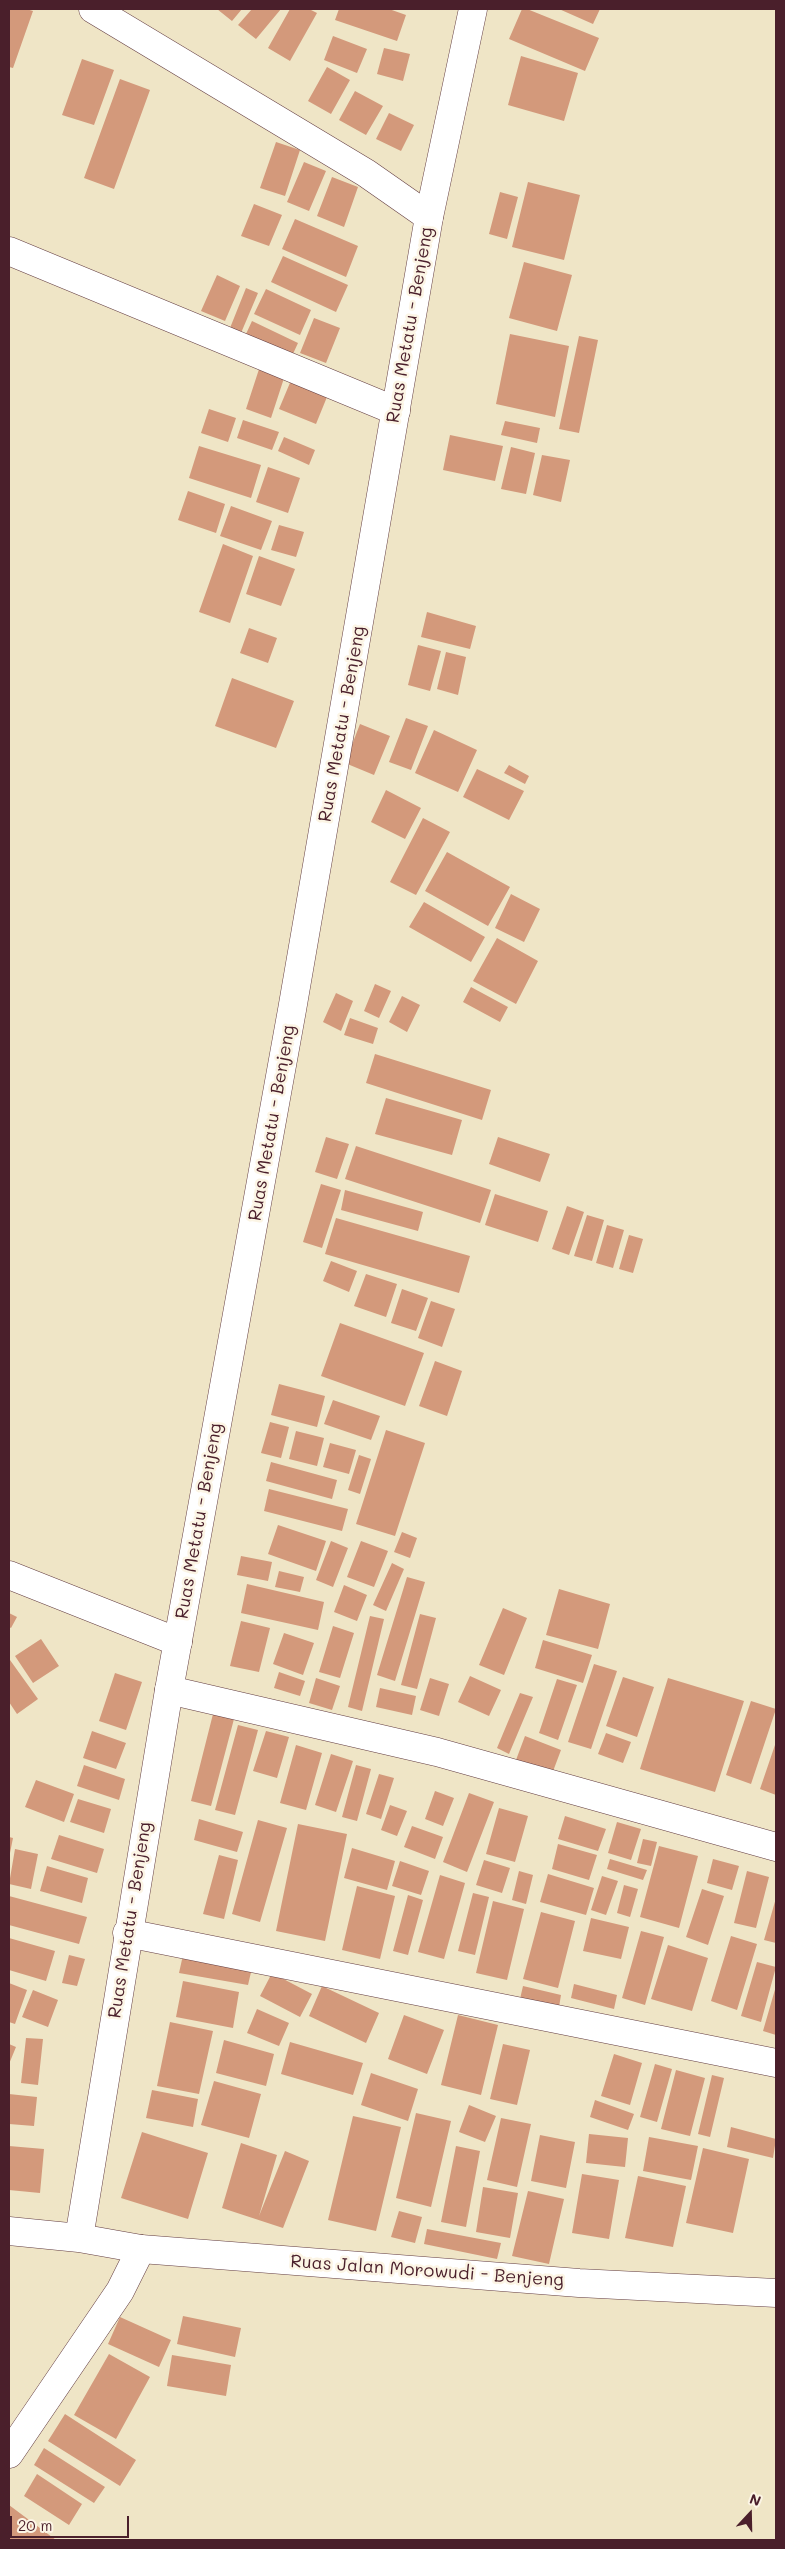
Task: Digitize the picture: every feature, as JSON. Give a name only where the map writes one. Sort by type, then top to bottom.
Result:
[{"type":"main road","points":[[93,9],[366,173],[429,217]]},
{"type":"main road","name":"Ruas Metatu - Benjeng","points":[[79,2238],[127,1934],[169,1690],[294,1000],[429,217],[472,9]]},
{"type":"main road","points":[[9,251],[396,411]]},
{"type":"main road","points":[[9,1575],[178,1642]]},
{"type":"main road","points":[[169,1690],[437,1752],[776,1847]]},
{"type":"main road","points":[[127,1934],[776,2063]]},
{"type":"main road","name":"Ruas Jalan Morowudi - Benjeng","points":[[9,2231],[79,2238],[141,2249],[579,2283],[776,2293]]},
{"type":"main road","points":[[9,2454],[120,2291],[141,2249]]},
{"type":"building","points":[[9,9],[33,11],[13,68],[9,67]]},
{"type":"building","points":[[217,9],[242,9],[232,21]]},
{"type":"building","points":[[252,9],[281,9],[256,39],[238,25]]},
{"type":"building","points":[[290,9],[309,9],[317,13],[290,61],[268,48]]},
{"type":"building","points":[[339,9],[389,9],[406,15],[397,41],[335,20]]},
{"type":"building","points":[[522,9],[527,9],[599,38],[585,71],[509,39]]},
{"type":"building","points":[[559,9],[600,9],[593,24]]},
{"type":"building","points":[[333,36],[367,49],[357,73],[324,60]]},
{"type":"building","points":[[384,48],[410,54],[403,81],[377,74]]},
{"type":"building","points":[[521,56],[578,73],[564,121],[508,105]]},
{"type":"building","points":[[82,59],[114,70],[94,125],[62,115]]},
{"type":"building","points":[[327,67],[350,80],[331,114],[308,101]]},
{"type":"building","points":[[120,79],[150,90],[114,189],[84,178]]},
{"type":"building","points":[[355,91],[383,106],[366,135],[339,120]]},
{"type":"building","points":[[389,113],[414,125],[401,151],[376,139]]},
{"type":"building","points":[[276,142],[300,150],[285,196],[260,188]]},
{"type":"building","points":[[304,162],[326,171],[309,211],[287,202]]},
{"type":"building","points":[[332,177],[358,187],[344,227],[317,216]]},
{"type":"building","points":[[528,182],[580,195],[564,260],[512,247]]},
{"type":"building","points":[[500,192],[518,197],[507,239],[489,234]]},
{"type":"building","points":[[254,204],[282,215],[269,246],[241,236]]},
{"type":"building","points":[[295,219],[358,246],[346,277],[282,249]]},
{"type":"building","points":[[283,256],[348,285],[336,312],[271,282]]},
{"type":"building","points":[[524,262],[572,275],[557,331],[509,318]]},
{"type":"building","points":[[217,275],[240,286],[225,321],[201,311]]},
{"type":"building","points":[[246,288],[258,293],[241,333],[230,328]]},
{"type":"building","points":[[266,289],[311,310],[300,335],[254,314]]},
{"type":"building","points":[[314,318],[340,328],[326,363],[300,353]]},
{"type":"building","points":[[252,321],[298,343],[292,356],[246,334]]},
{"type":"building","points":[[510,334],[569,346],[555,417],[496,404]]},
{"type":"building","points":[[579,336],[598,340],[579,433],[559,429]]},
{"type":"building","points":[[261,363],[286,372],[271,418],[246,409]]},
{"type":"building","points":[[292,378],[329,392],[316,424],[279,409]]},
{"type":"building","points":[[209,409],[236,418],[228,442],[201,433]]},
{"type":"building","points":[[243,420],[279,432],[272,450],[237,438]]},
{"type":"building","points":[[505,421],[540,428],[537,443],[501,435]]},
{"type":"building","points":[[450,435],[503,446],[495,481],[443,470]]},
{"type":"building","points":[[284,437],[315,450],[309,465],[278,451]]},
{"type":"building","points":[[199,446],[261,465],[251,498],[189,478]]},
{"type":"building","points":[[511,447],[535,453],[526,494],[501,489]]},
{"type":"building","points":[[542,455],[570,460],[561,502],[533,495]]},
{"type":"building","points":[[268,467],[300,478],[288,513],[256,502]]},
{"type":"building","points":[[188,491],[225,504],[216,533],[178,520]]},
{"type":"building","points":[[231,506],[272,521],[261,550],[220,536]]},
{"type":"building","points":[[279,525],[304,532],[296,557],[271,550]]},
{"type":"building","points":[[223,544],[253,556],[230,623],[199,612]]},
{"type":"building","points":[[259,556],[295,569],[281,606],[246,594]]},
{"type":"building","points":[[427,612],[476,626],[470,649],[421,637]]},
{"type":"building","points":[[249,628],[277,638],[268,663],[240,653]]},
{"type":"building","points":[[418,645],[441,651],[430,691],[408,685]]},
{"type":"building","points":[[446,652],[466,657],[458,695],[437,689]]},
{"type":"building","points":[[232,678],[294,701],[276,748],[215,726]]},
{"type":"building","points":[[406,718],[428,726],[411,770],[389,762]]},
{"type":"building","points":[[360,724],[390,736],[374,775],[345,763]]},
{"type":"building","points":[[434,730],[477,750],[458,792],[415,773]]},
{"type":"building","points":[[509,765],[529,776],[525,784],[504,773]]},
{"type":"building","points":[[477,769],[524,791],[509,820],[463,797]]},
{"type":"building","points":[[386,790],[421,808],[405,839],[371,822]]},
{"type":"building","points":[[423,818],[450,832],[416,895],[390,882]]},
{"type":"building","points":[[447,852],[510,887],[488,926],[425,891]]},
{"type":"building","points":[[511,894],[540,909],[524,942],[495,928]]},
{"type":"building","points":[[424,902],[485,937],[471,962],[409,927]]},
{"type":"building","points":[[497,938],[538,961],[516,1004],[473,981]]},
{"type":"building","points":[[375,984],[391,991],[379,1018],[364,1011]]},
{"type":"building","points":[[471,987],[508,1007],[500,1022],[463,1002]]},
{"type":"building","points":[[336,993],[353,1001],[341,1031],[323,1022]]},
{"type":"building","points":[[402,996],[420,1005],[407,1032],[389,1022]]},
{"type":"building","points":[[350,1018],[378,1028],[373,1044],[344,1035]]},
{"type":"building","points":[[375,1054],[491,1090],[482,1120],[366,1083]]},
{"type":"building","points":[[386,1098],[462,1120],[452,1155],[375,1134]]},
{"type":"building","points":[[326,1137],[349,1144],[337,1179],[315,1172]]},
{"type":"building","points":[[498,1137],[550,1154],[540,1182],[489,1164]]},
{"type":"building","points":[[356,1146],[491,1190],[480,1223],[345,1179]]},
{"type":"building","points":[[321,1184],[341,1190],[322,1248],[303,1242]]},
{"type":"building","points":[[345,1190],[423,1212],[418,1231],[341,1210]]},
{"type":"building","points":[[495,1194],[548,1211],[538,1242],[485,1225]]},
{"type":"building","points":[[567,1206],[584,1212],[569,1255],[552,1249]]},
{"type":"building","points":[[587,1215],[604,1220],[592,1261],[574,1256]]},
{"type":"building","points":[[336,1218],[470,1256],[459,1293],[325,1254]]},
{"type":"building","points":[[607,1225],[624,1230],[613,1268],[596,1263]]},
{"type":"building","points":[[629,1235],[643,1239],[633,1273],[619,1269]]},
{"type":"building","points":[[331,1261],[357,1271],[349,1292],[323,1281]]},
{"type":"building","points":[[366,1274],[397,1284],[386,1317],[354,1306]]},
{"type":"building","points":[[402,1289],[428,1298],[416,1331],[391,1323]]},
{"type":"building","points":[[431,1301],[455,1309],[442,1347],[418,1338]]},
{"type":"building","points":[[340,1323],[424,1353],[405,1406],[321,1376]]},
{"type":"building","points":[[435,1361],[462,1371],[447,1416],[419,1406]]},
{"type":"building","points":[[279,1384],[325,1396],[317,1427],[271,1415]]},
{"type":"building","points":[[333,1400],[380,1416],[371,1440],[324,1424]]},
{"type":"building","points":[[270,1422],[289,1427],[281,1458],[261,1453]]},
{"type":"building","points":[[386,1430],[425,1443],[395,1536],[356,1524]]},
{"type":"building","points":[[296,1431],[324,1438],[317,1466],[289,1459]]},
{"type":"building","points":[[330,1443],[356,1450],[349,1474],[323,1467]]},
{"type":"building","points":[[359,1455],[371,1459],[360,1494],[348,1490]]},
{"type":"building","points":[[271,1462],[337,1480],[332,1499],[266,1481]]},
{"type":"building","points":[[269,1489],[348,1509],[342,1531],[264,1511]]},
{"type":"building","points":[[278,1525],[326,1541],[316,1571],[268,1554]]},
{"type":"building","points":[[402,1532],[417,1538],[410,1558],[394,1552]]},
{"type":"building","points":[[331,1541],[348,1548],[333,1587],[316,1580]]},
{"type":"building","points":[[361,1541],[388,1551],[374,1587],[347,1577]]},
{"type":"building","points":[[241,1556],[272,1562],[268,1581],[237,1575]]},
{"type":"building","points":[[392,1563],[404,1569],[386,1611],[373,1605]]},
{"type":"building","points":[[279,1571],[304,1577],[300,1592],[275,1587]]},
{"type":"building","points":[[407,1577],[425,1582],[395,1681],[377,1675]]},
{"type":"building","points":[[247,1584],[324,1602],[318,1630],[241,1613]]},
{"type":"building","points":[[344,1585],[367,1595],[357,1621],[334,1612]]},
{"type":"building","points":[[559,1589],[610,1604],[598,1649],[546,1635]]},
{"type":"building","points":[[503,1608],[527,1618],[504,1675],[479,1665]]},
{"type":"building","points":[[9,1613],[17,1617],[11,1628],[9,1627]]},
{"type":"building","points":[[420,1614],[436,1618],[417,1689],[401,1685]]},
{"type":"building","points":[[370,1616],[384,1619],[362,1711],[348,1707]]},
{"type":"building","points":[[241,1621],[270,1628],[259,1672],[230,1666]]},
{"type":"building","points":[[333,1626],[354,1633],[340,1678],[319,1672]]},
{"type":"building","points":[[284,1633],[314,1643],[303,1675],[273,1664]]},
{"type":"building","points":[[41,1639],[59,1666],[33,1683],[15,1656]]},
{"type":"building","points":[[543,1640],[592,1655],[583,1683],[535,1668]]},
{"type":"building","points":[[10,1660],[38,1699],[17,1714],[9,1702]]},
{"type":"building","points":[[594,1664],[617,1671],[591,1749],[568,1742]]},
{"type":"building","points":[[279,1672],[305,1681],[300,1696],[274,1688]]},
{"type":"building","points":[[115,1673],[142,1682],[126,1730],[99,1721]]},
{"type":"building","points":[[470,1676],[501,1690],[489,1716],[458,1702]]},
{"type":"building","points":[[623,1677],[654,1687],[637,1737],[606,1726]]},
{"type":"building","points":[[316,1678],[340,1686],[332,1710],[309,1703]]},
{"type":"building","points":[[430,1678],[449,1684],[439,1716],[420,1710]]},
{"type":"building","points":[[668,1678],[744,1701],[715,1792],[640,1769]]},
{"type":"building","points":[[557,1679],[577,1685],[558,1740],[539,1733]]},
{"type":"building","points":[[380,1688],[416,1696],[412,1715],[376,1707]]},
{"type":"building","points":[[520,1693],[533,1697],[509,1754],[497,1748]]},
{"type":"building","points":[[751,1701],[776,1709],[751,1784],[726,1775]]},
{"type":"building","points":[[213,1714],[234,1719],[211,1806],[191,1801]]},
{"type":"building","points":[[238,1725],[258,1730],[235,1815],[215,1810]]},
{"type":"building","points":[[92,1731],[126,1743],[116,1769],[83,1758]]},
{"type":"building","points":[[266,1731],[289,1737],[277,1778],[253,1771]]},
{"type":"building","points":[[606,1733],[631,1742],[623,1763],[598,1754]]},
{"type":"building","points":[[525,1736],[561,1750],[552,1774],[516,1760]]},
{"type":"building","points":[[776,1742],[776,1795],[760,1789]]},
{"type":"building","points":[[296,1745],[322,1753],[306,1810],[280,1803]]},
{"type":"building","points":[[331,1754],[353,1761],[336,1812],[315,1805]]},
{"type":"building","points":[[84,1765],[125,1779],[119,1800],[77,1786]]},
{"type":"building","points":[[356,1765],[371,1769],[357,1821],[342,1817]]},
{"type":"building","points":[[379,1774],[394,1778],[381,1819],[366,1814]]},
{"type":"building","points":[[36,1780],[74,1794],[64,1822],[25,1807]]},
{"type":"building","points":[[435,1791],[454,1798],[443,1826],[425,1819]]},
{"type":"building","points":[[469,1793],[494,1802],[467,1872],[443,1862]]},
{"type":"building","points":[[78,1799],[111,1809],[104,1833],[70,1822]]},
{"type":"building","points":[[390,1805],[407,1811],[397,1836],[381,1830]]},
{"type":"building","points":[[499,1808],[528,1816],[515,1862],[486,1854]]},
{"type":"building","points":[[565,1816],[606,1829],[598,1851],[558,1839]]},
{"type":"building","points":[[199,1819],[243,1832],[237,1852],[194,1840]]},
{"type":"building","points":[[258,1820],[287,1828],[260,1922],[232,1914]]},
{"type":"building","points":[[617,1822],[641,1829],[631,1860],[608,1853]]},
{"type":"building","points":[[298,1824],[347,1834],[325,1941],[276,1931]]},
{"type":"building","points":[[412,1826],[443,1837],[435,1859],[404,1847]]},
{"type":"building","points":[[59,1835],[104,1849],[97,1873],[51,1859]]},
{"type":"building","points":[[9,1837],[13,1838],[10,1853],[9,1853]]},
{"type":"building","points":[[643,1839],[657,1842],[651,1866],[637,1863]]},
{"type":"building","points":[[558,1844],[597,1855],[589,1880],[552,1869]]},
{"type":"building","points":[[659,1846],[698,1856],[679,1928],[640,1917]]},
{"type":"building","points":[[352,1848],[395,1861],[387,1890],[344,1878]]},
{"type":"building","points":[[15,1849],[38,1854],[31,1889],[9,1884]]},
{"type":"building","points":[[219,1855],[238,1860],[224,1919],[203,1914]]},
{"type":"building","points":[[610,1859],[647,1870],[643,1880],[607,1869]]},
{"type":"building","points":[[713,1859],[739,1866],[732,1890],[707,1883]]},
{"type":"building","points":[[484,1860],[510,1868],[502,1893],[476,1885]]},
{"type":"building","points":[[400,1861],[429,1871],[421,1895],[392,1886]]},
{"type":"building","points":[[47,1866],[88,1878],[82,1903],[40,1891]]},
{"type":"building","points":[[519,1871],[533,1875],[526,1904],[512,1900]]},
{"type":"building","points":[[747,1871],[769,1877],[756,1928],[734,1923]]},
{"type":"building","points":[[548,1874],[594,1888],[586,1915],[540,1902]]},
{"type":"building","points":[[440,1875],[465,1883],[444,1959],[418,1952]]},
{"type":"building","points":[[602,1876],[618,1881],[606,1915],[591,1910]]},
{"type":"building","points":[[624,1885],[638,1889],[630,1917],[617,1913]]},
{"type":"building","points":[[357,1886],[395,1896],[380,1959],[342,1950]]},
{"type":"building","points":[[702,1889],[724,1896],[708,1945],[686,1937]]},
{"type":"building","points":[[473,1893],[489,1897],[475,1955],[458,1951]]},
{"type":"building","points":[[408,1895],[423,1900],[408,1955],[393,1951]]},
{"type":"building","points":[[9,1896],[87,1917],[79,1944],[9,1925]]},
{"type":"building","points":[[776,1898],[776,1943],[764,1940]]},
{"type":"building","points":[[493,1901],[524,1909],[507,1980],[476,1973]]},
{"type":"building","points":[[541,1912],[575,1921],[558,1988],[523,1979]]},
{"type":"building","points":[[591,1918],[629,1927],[621,1959],[583,1951]]},
{"type":"building","points":[[641,1931],[664,1937],[645,2005],[622,1998]]},
{"type":"building","points":[[731,1936],[757,1944],[737,2010],[711,2001]]},
{"type":"building","points":[[9,1938],[55,1951],[46,1981],[9,1970]]},
{"type":"building","points":[[668,1945],[708,1958],[692,2011],[651,1999]]},
{"type":"building","points":[[69,1955],[85,1959],[77,1986],[62,1983]]},
{"type":"building","points":[[183,1955],[252,1968],[248,1985],[179,1973]]},
{"type":"building","points":[[757,1962],[776,1967],[761,2022],[741,2016]]},
{"type":"building","points":[[272,1973],[312,1994],[300,2017],[260,1996]]},
{"type":"building","points":[[183,1981],[239,1992],[233,2028],[176,2017]]},
{"type":"building","points":[[9,1983],[27,1990],[15,2024],[9,2022]]},
{"type":"building","points":[[574,1984],[617,1995],[614,2009],[571,1998]]},
{"type":"building","points":[[322,1986],[379,2013],[366,2043],[309,2016]]},
{"type":"building","points":[[523,1986],[561,1995],[559,2007],[520,1999]]},
{"type":"building","points":[[776,1986],[776,2035],[763,2031]]},
{"type":"building","points":[[33,1990],[58,2000],[48,2027],[22,2017]]},
{"type":"building","points":[[257,2009],[289,2023],[279,2046],[247,2033]]},
{"type":"building","points":[[404,2015],[444,2030],[427,2074],[388,2059]]},
{"type":"building","points":[[458,2015],[498,2025],[481,2095],[441,2085]]},
{"type":"building","points":[[170,2022],[213,2031],[199,2094],[157,2086]]},
{"type":"building","points":[[26,2038],[43,2039],[38,2085],[21,2083]]},
{"type":"building","points":[[224,2040],[274,2054],[266,2086],[216,2073]]},
{"type":"building","points":[[290,2042],[363,2063],[353,2095],[281,2074]]},
{"type":"building","points":[[9,2044],[16,2047],[9,2064]]},
{"type":"building","points":[[503,2044],[530,2050],[517,2105],[490,2099]]},
{"type":"building","points":[[614,2054],[642,2063],[630,2105],[601,2096]]},
{"type":"building","points":[[655,2064],[672,2069],[657,2122],[640,2117]]},
{"type":"building","points":[[676,2070],[705,2078],[690,2136],[661,2129]]},
{"type":"building","points":[[371,2073],[418,2089],[408,2121],[361,2105]]},
{"type":"building","points":[[712,2075],[724,2078],[710,2137],[698,2134]]},
{"type":"building","points":[[214,2081],[261,2094],[249,2138],[201,2125]]},
{"type":"building","points":[[152,2090],[198,2099],[193,2127],[146,2118]]},
{"type":"building","points":[[9,2094],[37,2097],[34,2126],[9,2124]]},
{"type":"building","points":[[595,2100],[634,2114],[628,2130],[590,2117]]},
{"type":"building","points":[[469,2105],[496,2116],[485,2142],[459,2132]]},
{"type":"building","points":[[416,2113],[451,2121],[431,2207],[396,2198]]},
{"type":"building","points":[[353,2116],[401,2127],[376,2231],[328,2220]]},
{"type":"building","points":[[501,2118],[531,2124],[517,2187],[487,2180]]},
{"type":"building","points":[[731,2127],[776,2139],[773,2158],[727,2147]]},
{"type":"building","points":[[142,2132],[208,2153],[188,2219],[121,2198]]},
{"type":"building","points":[[589,2134],[628,2138],[625,2167],[586,2163]]},
{"type":"building","points":[[540,2135],[575,2142],[566,2188],[531,2181]]},
{"type":"building","points":[[649,2137],[698,2146],[691,2180],[643,2171]]},
{"type":"building","points":[[241,2143],[277,2155],[259,2216],[285,2151],[309,2161],[283,2228],[222,2208]]},
{"type":"building","points":[[9,2146],[44,2149],[40,2193],[9,2190]]},
{"type":"building","points":[[456,2146],[480,2151],[466,2227],[441,2222]]},
{"type":"building","points":[[703,2148],[749,2159],[733,2233],[686,2223]]},
{"type":"building","points":[[582,2174],[619,2180],[609,2239],[572,2233]]},
{"type":"building","points":[[638,2176],[686,2186],[673,2247],[625,2238]]},
{"type":"building","points":[[483,2187],[518,2193],[510,2238],[476,2232]]},
{"type":"building","points":[[528,2191],[564,2199],[549,2264],[512,2256]]},
{"type":"building","points":[[399,2211],[422,2217],[415,2243],[391,2237]]},
{"type":"building","points":[[427,2229],[501,2243],[497,2259],[424,2244]]},
{"type":"building","points":[[183,2316],[241,2328],[235,2357],[177,2344]]},
{"type":"building","points":[[120,2317],[171,2340],[159,2367],[108,2344]]},
{"type":"building","points":[[109,2354],[150,2377],[116,2439],[74,2415]]},
{"type":"building","points":[[172,2355],[231,2365],[226,2396],[167,2386]]},
{"type":"building","points":[[65,2414],[136,2460],[120,2486],[48,2441]]},
{"type":"building","points":[[44,2448],[105,2487],[94,2503],[34,2465]]},
{"type":"building","points":[[37,2474],[82,2504],[69,2525],[24,2496]]},
{"type":"building","points":[[9,2505],[56,2540],[9,2540]]}]
